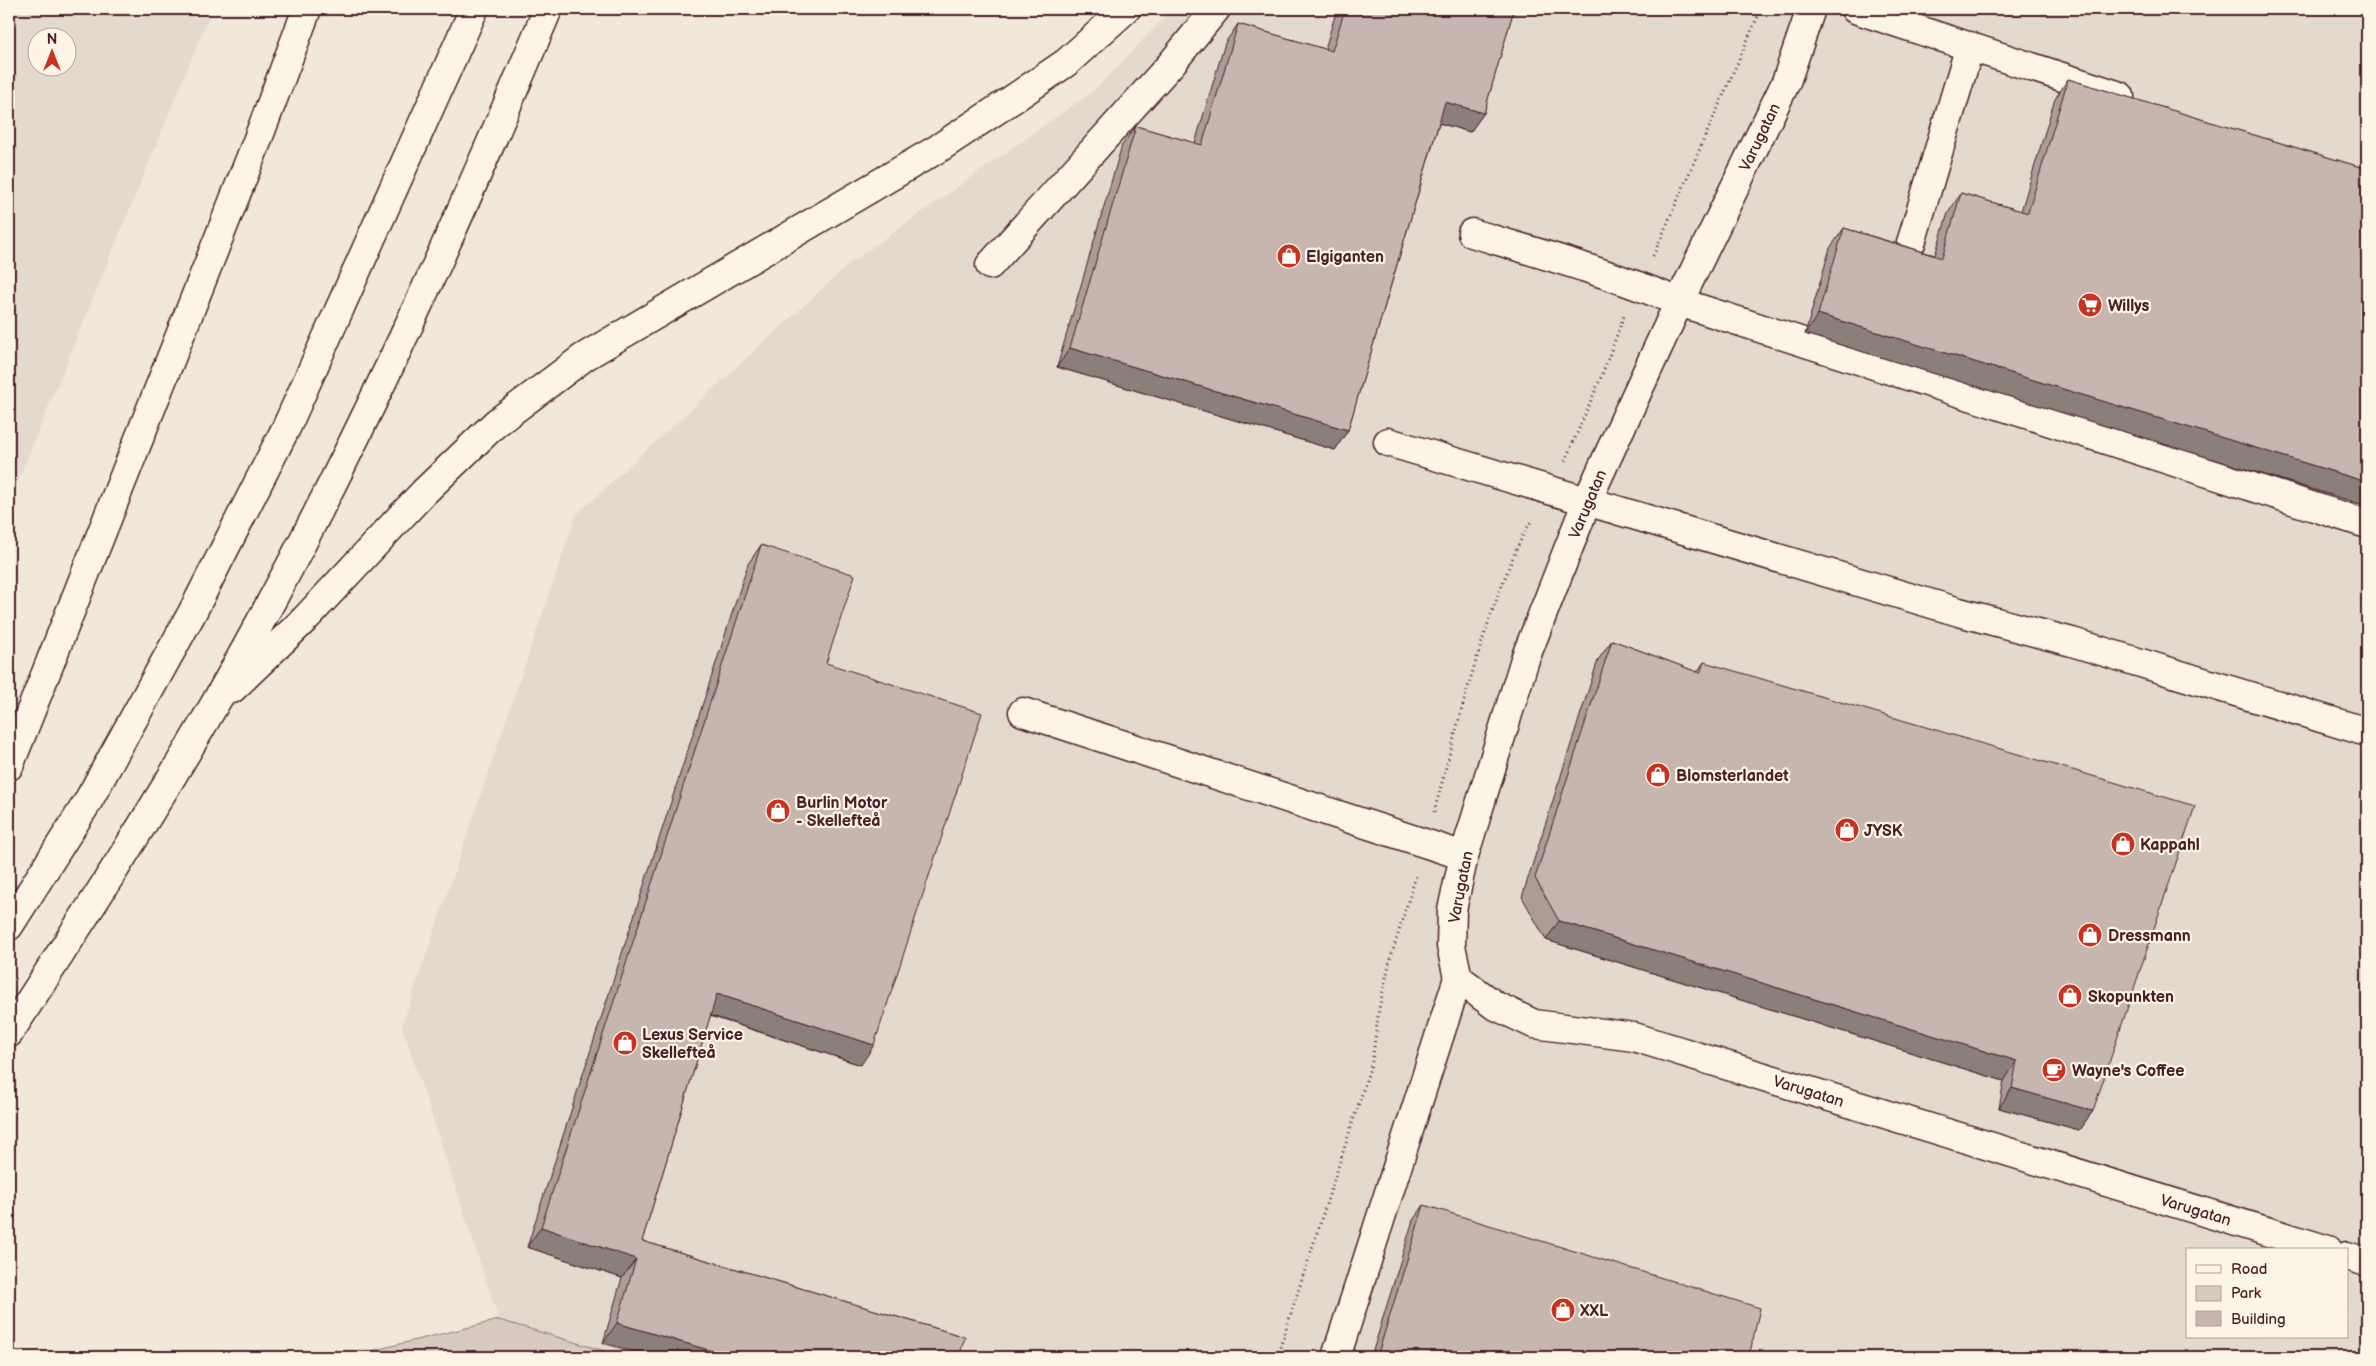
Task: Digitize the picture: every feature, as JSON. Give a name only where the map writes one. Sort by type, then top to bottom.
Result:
[{"type":"main road","points":[[9,766],[256,144],[307,9]]},
{"type":"main road","points":[[9,926],[87,803],[192,613],[287,426],[474,9]]},
{"type":"main road","points":[[9,1033],[113,873],[212,707],[290,565],[368,409],[497,130],[548,9]]},
{"type":"main road","points":[[212,707],[305,619],[424,492],[496,423],[584,358],[922,158],[1005,105],[1067,62],[1126,9]]},
{"type":"main road","points":[[990,265],[1170,64],[1216,9]]},
{"type":"main road","name":"Varugatan","points":[[1811,9],[1786,82],[1679,302],[1587,501],[1525,659],[1464,856],[1452,910],[1450,946],[1458,978],[1494,1005],[1534,1024],[1634,1037],[2321,1248]]},
{"type":"main road","points":[[1855,9],[2140,102]]},
{"type":"main road","points":[[1911,243],[1970,46]]},
{"type":"main road","points":[[1472,233],[1586,268],[1638,285],[1679,302],[2367,524]]},
{"type":"main road","points":[[1388,442],[1959,612],[2072,642],[2367,732]]},
{"type":"main road","points":[[1023,712],[1464,856]]},
{"type":"main road","points":[[1336,1357],[1458,978]]},
{"type":"main road","points":[[2348,1256],[2367,1262]]},
{"type":"shaded area","points":[[9,9],[212,9],[9,503]]},
{"type":"shaded area","points":[[1172,9],[2367,9],[2367,1357],[625,1357],[499,1320],[402,1026],[576,515],[850,263],[1096,89]]},
{"type":"green space","points":[[499,1320],[625,1357],[346,1357]]},
{"type":"building","points":[[1345,9],[1514,9],[1484,113],[1445,102],[1348,430],[1070,348],[1136,126],[1202,145],[1238,24],[1332,51]]},
{"type":"building","name":"Willys","points":[[2068,79],[2367,169],[2367,482],[1818,314],[1844,228],[1942,258],[1961,193],[2028,213]]},
{"type":"building","points":[[761,545],[855,575],[826,663],[982,713],[874,1045],[717,994],[642,1241],[965,1337],[959,1357],[732,1357],[617,1323],[636,1259],[541,1227]]},
{"type":"building","points":[[1612,640],[1700,673],[1704,662],[2195,806],[2093,1111],[2012,1088],[2017,1061],[1559,921],[1535,878]]},
{"type":"building","points":[[1424,1205],[1760,1308],[1749,1357],[1377,1357]]},
{"type":"place","name":"Elgiganten","points":[[1289,256]]},
{"type":"place","name":"Willys","points":[[2090,305]]},
{"type":"place","name":"Blomsterlandet","points":[[1658,775]]},
{"type":"place","name":"Burlin Motor - Skellefteå","points":[[778,811]]},
{"type":"place","name":"JYSK","points":[[1847,830]]},
{"type":"place","name":"Kappahl","points":[[2123,844]]},
{"type":"place","name":"Dressmann","points":[[2090,935]]},
{"type":"place","name":"Skopunkten","points":[[2070,996]]},
{"type":"place","name":"Lexus Service Skellefteå","points":[[625,1043]]},
{"type":"place","name":"Wayne's Coffee","points":[[2054,1070]]},
{"type":"place","name":"XXL","points":[[1563,1310]]}]
